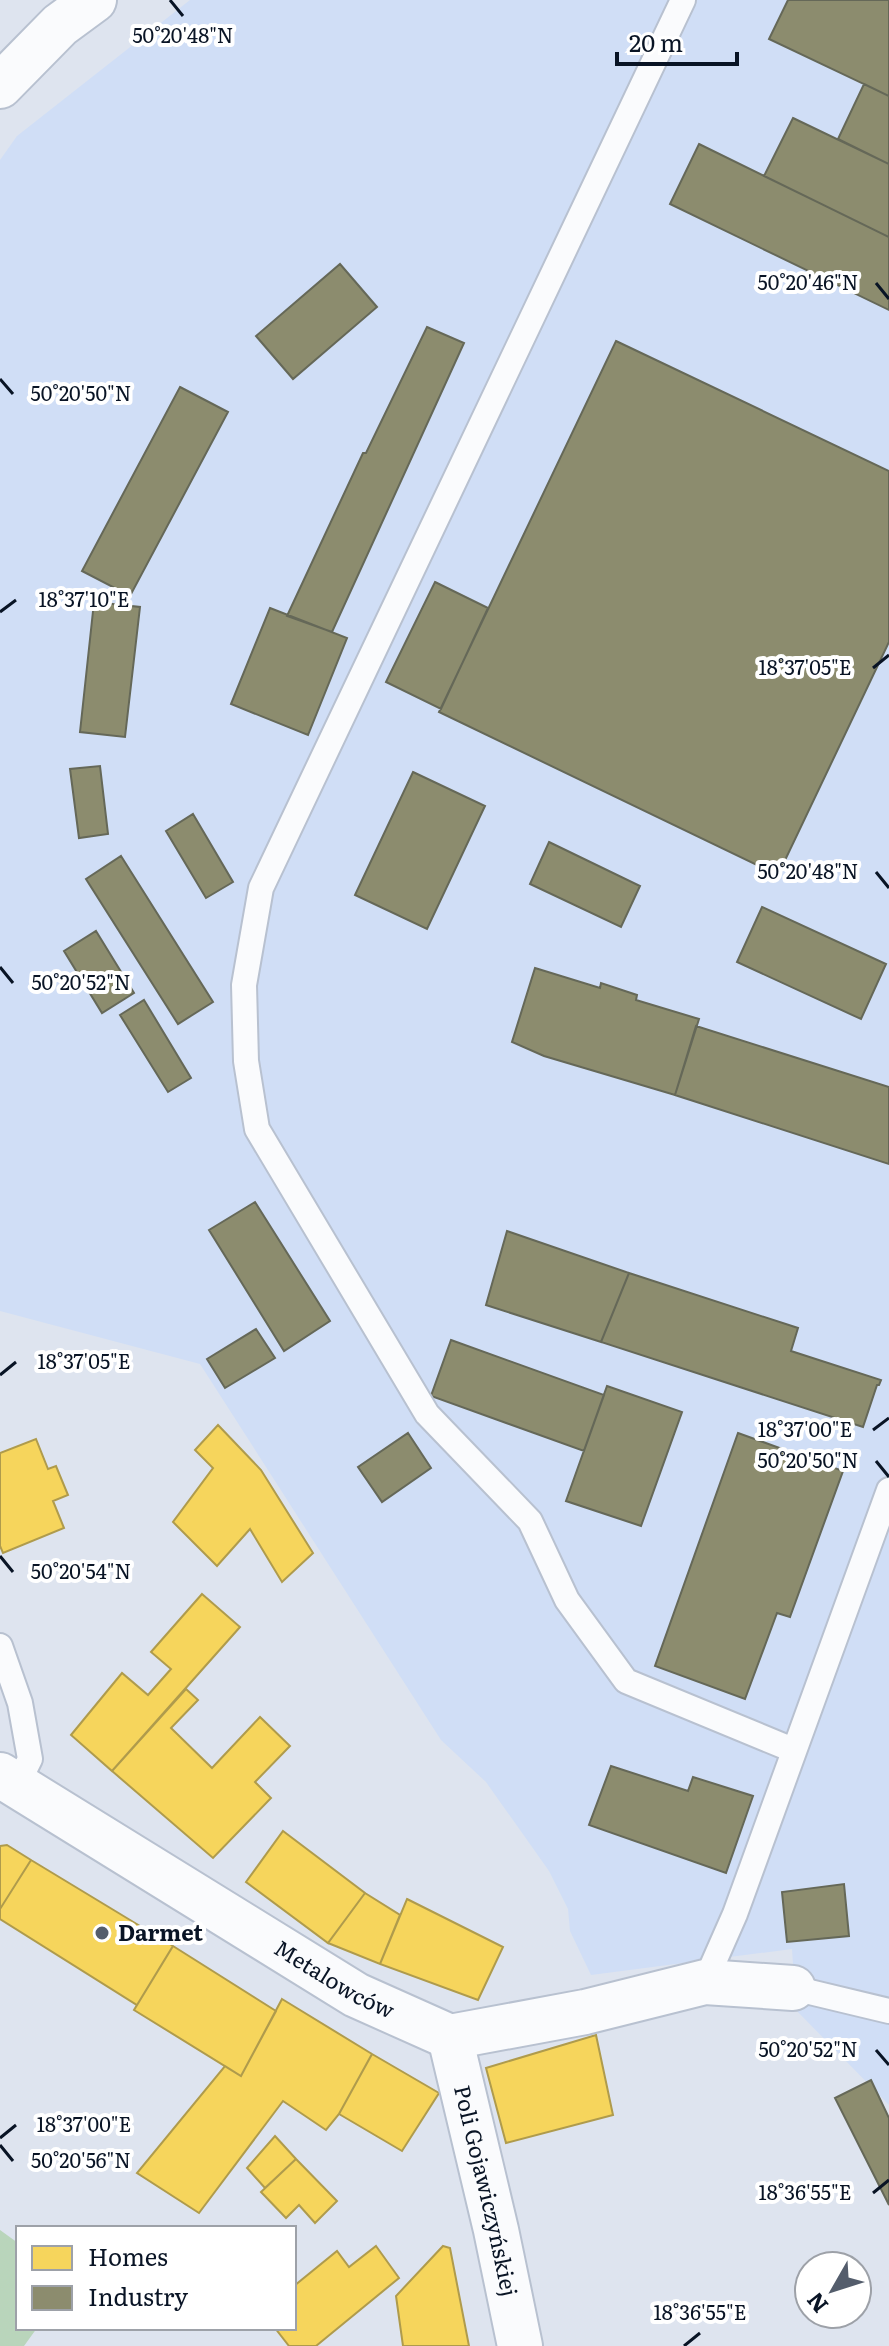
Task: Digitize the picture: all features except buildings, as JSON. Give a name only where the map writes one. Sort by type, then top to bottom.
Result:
[{"type":"street","points":[[0,86],[60,25],[94,0]]},
{"type":"street","name":"Metalowców","points":[[8,1780],[356,1995],[450,2037]]},
{"type":"street","points":[[450,2037],[585,2012],[705,1982],[793,1988]]},
{"type":"street","name":"Poli Gojawiczyńskiej","points":[[450,2037],[520,2346]]},
{"type":"lane","points":[[683,0],[261,888],[244,985],[246,1061],[257,1129],[427,1414],[530,1521],[567,1600],[626,1681],[793,1750]]},
{"type":"lane","points":[[705,1982],[735,1914],[888,1497]]},
{"type":"lane","points":[[0,1646],[20,1703],[30,1759],[8,1780]]},
{"type":"lane","points":[[793,1988],[887,2015]]},
{"type":"shaded area","points":[[190,0],[889,0],[889,2105],[796,2010],[792,1949],[591,1975],[570,1931],[568,1909],[549,1871],[486,1782],[441,1740],[200,1364],[0,1311],[0,160],[17,136]]},
{"type":"green space","points":[[0,2230],[16,2242],[16,2330],[36,2330],[24,2346],[0,2346]]},
{"type":"place","name":"Darmet","points":[[102,1933]]}]
